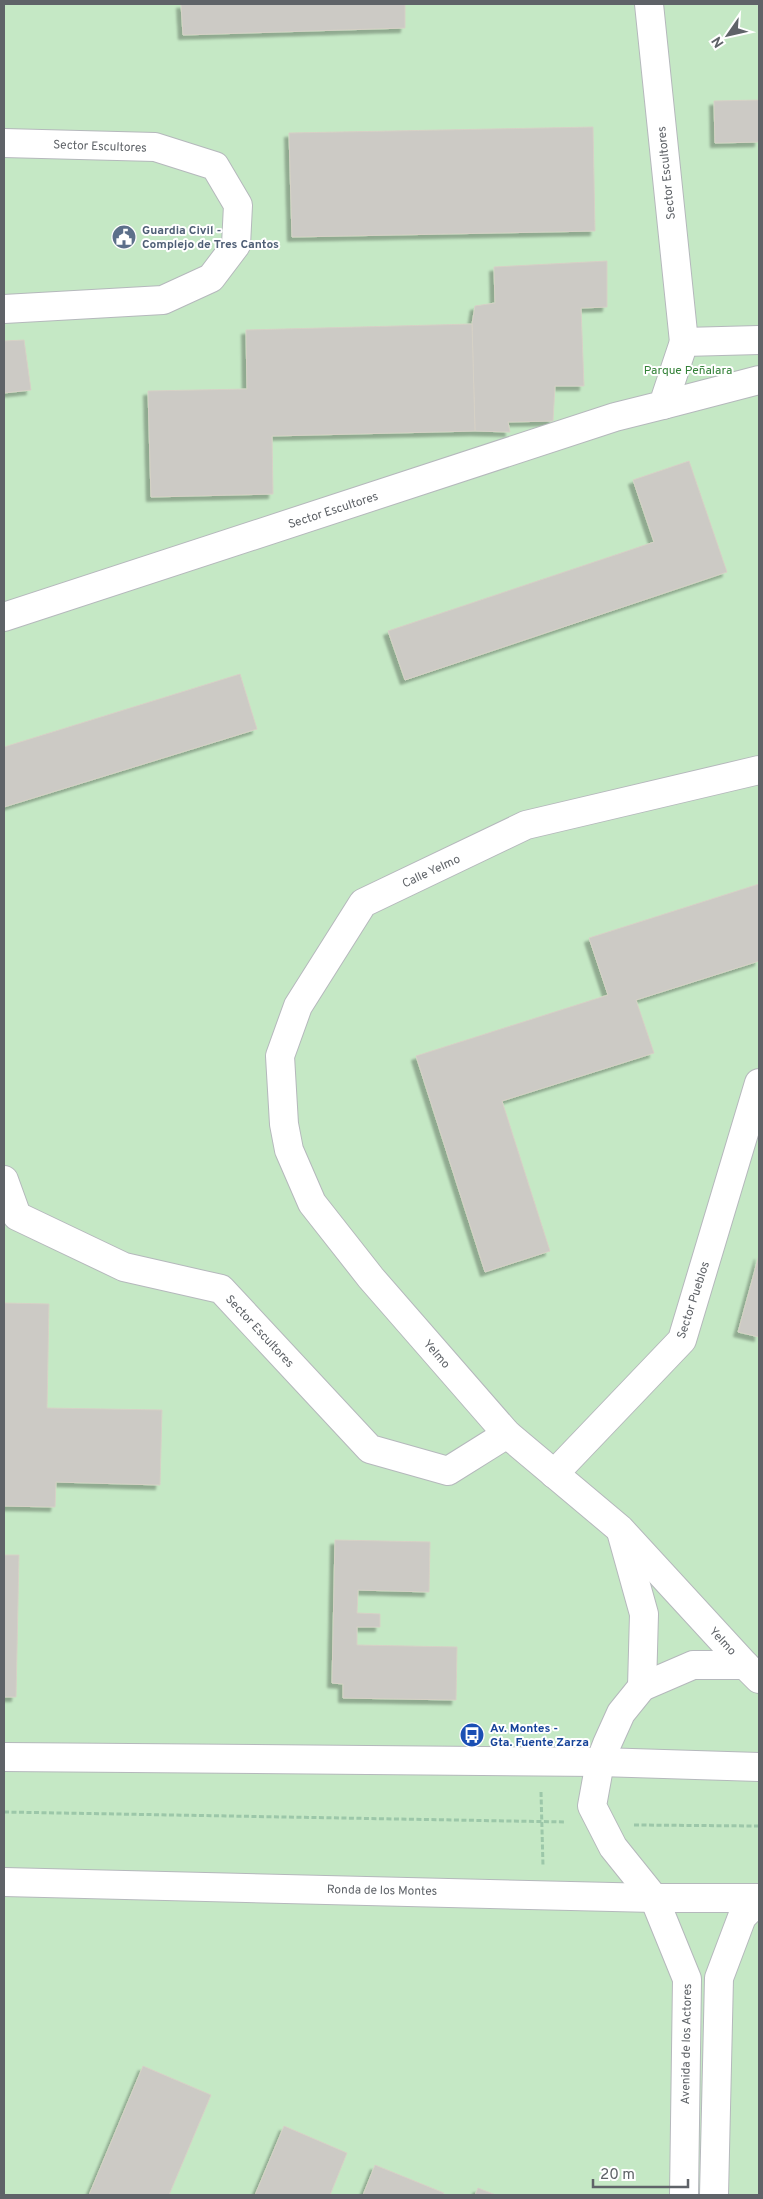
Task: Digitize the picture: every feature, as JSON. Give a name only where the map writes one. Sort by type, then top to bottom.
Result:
[{"type":"street","name":"Sector Escultores","points":[[648,4],[684,342],[663,405]]},
{"type":"street","name":"Sector Escultores","points":[[4,143],[155,148],[215,166],[238,205],[236,245],[211,278],[163,300],[4,309]]},
{"type":"street","points":[[684,342],[759,340]]},
{"type":"street","name":"Sector Escultores","points":[[4,617],[606,420],[759,380]]},
{"type":"street","name":"Calle Yelmo","points":[[289,1150],[284,1124],[280,1056],[298,1006],[363,903],[526,826],[759,770]]},
{"type":"street","name":"Sector Pueblos","points":[[554,1474],[682,1340],[759,1083]]},
{"type":"street","name":"Yelmo","points":[[289,1150],[312,1203],[371,1278],[507,1434],[620,1529],[752,1672]]},
{"type":"street","name":"Sector Escultores","points":[[4,1180],[17,1216],[124,1267],[221,1289],[370,1449],[448,1471],[507,1434]]},
{"type":"street","points":[[620,1529],[644,1614],[642,1687],[693,1665],[752,1672]]},
{"type":"street","name":"Avenida de los Actores","points":[[642,1687],[620,1713],[600,1762],[592,1806],[613,1847],[654,1898],[687,1979],[684,2195]]},
{"type":"street","points":[[4,1756],[600,1762],[759,1767]]},
{"type":"street","name":"Ronda de los Montes","points":[[4,1882],[759,1899]]},
{"type":"street","points":[[714,2195],[719,1978],[742,1917],[759,1899]]},
{"type":"street","points":[[719,1978],[743,1941],[759,1927]]},
{"type":"path","points":[[540,1762],[544,1894]]},
{"type":"path","points":[[4,1812],[542,1820],[601,1824],[759,1826]]},
{"type":"green space","name":"Parque Peñalara","points":[[4,4],[759,4],[759,2195],[4,2195]]},
{"type":"building","points":[[181,4],[405,4],[405,28],[183,35]]},
{"type":"building","points":[[759,100],[759,142],[715,143],[714,101]]},
{"type":"building","points":[[593,127],[595,231],[292,237],[289,133]]},
{"type":"building","points":[[607,261],[607,307],[581,308],[584,386],[555,386],[553,421],[508,422],[510,432],[475,431],[472,324],[475,306],[495,303],[494,267]]},
{"type":"building","points":[[472,324],[475,431],[272,436],[273,494],[151,497],[148,391],[247,389],[246,330]]},
{"type":"building","points":[[24,340],[31,390],[4,393],[4,341]]},
{"type":"building","points":[[689,461],[727,572],[405,680],[388,631],[654,542],[633,480]]},
{"type":"building","points":[[240,674],[257,729],[4,807],[4,747]]},
{"type":"building","points":[[759,884],[759,961],[636,1000],[654,1053],[502,1101],[550,1251],[485,1272],[416,1056],[608,995],[589,938]]},
{"type":"building","points":[[759,1255],[759,1337],[738,1332]]},
{"type":"building","points":[[4,1303],[49,1304],[47,1408],[162,1410],[160,1485],[56,1482],[55,1507],[4,1506]]},
{"type":"building","points":[[335,1540],[430,1542],[429,1592],[358,1590],[357,1613],[380,1614],[380,1627],[357,1627],[357,1645],[457,1647],[456,1700],[343,1698],[343,1684],[332,1683]]},
{"type":"building","points":[[4,1555],[19,1555],[16,1697],[4,1697]]},
{"type":"building","points":[[143,2066],[211,2095],[169,2195],[89,2195]]},
{"type":"building","points":[[284,2126],[347,2153],[330,2195],[255,2195]]},
{"type":"building","points":[[375,2165],[444,2193],[443,2195],[363,2195]]},
{"type":"building","points":[[478,2188],[496,2195],[475,2195]]},
{"type":"place","name":"Guardia Civil - Complejo de Tres Cantos","points":[[124,237]]},
{"type":"place","name":"Av. Montes - Gta. Fuente Zarza","points":[[472,1735]]}]
